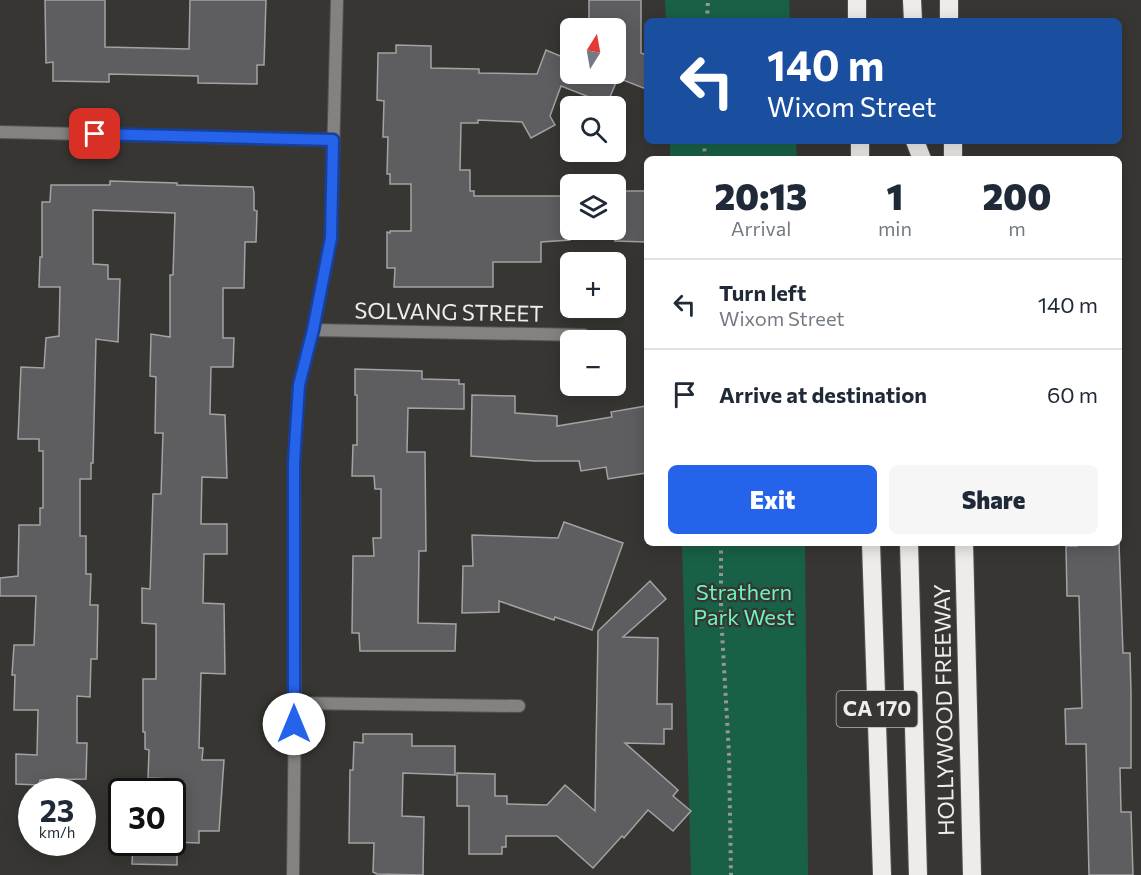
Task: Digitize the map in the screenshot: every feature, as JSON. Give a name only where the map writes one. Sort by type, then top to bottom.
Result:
[{"type":"highway","points":[[857,0],[857,18]]},
{"type":"highway","points":[[912,0],[913,18]]},
{"type":"highway","points":[[949,0],[949,18]]},
{"type":"highway","name":"CA 170","points":[[872,546],[882,875]]},
{"type":"highway","points":[[909,546],[918,875]]},
{"type":"highway","name":"HOLLYWOOD FREEWAY","points":[[964,546],[972,875]]},
{"type":"street","points":[[293,875],[294,462],[299,385],[313,330],[331,238],[338,0]]},
{"type":"street","points":[[0,132],[333,140]]},
{"type":"street","name":"SOLVANG STREET","points":[[313,330],[560,335]]},
{"type":"street","points":[[295,703],[519,705]]},
{"type":"path","points":[[707,18],[708,0]]},
{"type":"path","points":[[721,546],[721,615],[729,754],[731,875]]},
{"type":"green space","points":[[665,0],[789,0],[790,18],[666,18]]},
{"type":"green space","points":[[670,144],[796,144],[797,156],[670,156]]},
{"type":"green space","name":"Strathern Park West","points":[[682,546],[805,546],[808,875],[691,875]]},
{"type":"building","points":[[45,0],[105,0],[105,47],[189,49],[190,0],[266,0],[264,65],[257,65],[257,84],[198,83],[198,76],[109,74],[109,82],[53,81],[53,62],[46,63]]},
{"type":"building","points":[[589,0],[641,0],[641,53],[644,54],[644,88],[626,81],[626,18],[589,18]]},
{"type":"building","points":[[396,45],[431,46],[431,68],[479,69],[479,73],[537,74],[546,50],[560,56],[560,84],[615,84],[610,96],[587,96],[561,86],[550,116],[555,125],[531,138],[522,122],[478,120],[478,123],[461,123],[460,170],[470,170],[470,191],[474,191],[474,196],[560,196],[560,240],[570,240],[541,242],[541,262],[493,262],[493,287],[394,287],[395,268],[387,268],[387,232],[411,231],[411,184],[390,184],[390,174],[387,174],[388,137],[383,137],[384,101],[377,100],[378,53],[396,53]]},
{"type":"building","points":[[110,181],[253,187],[254,210],[257,211],[256,242],[245,242],[244,288],[223,288],[223,338],[234,338],[233,367],[211,367],[210,414],[225,415],[227,478],[202,477],[201,524],[227,524],[227,554],[204,554],[203,603],[224,604],[225,674],[201,673],[199,748],[203,748],[202,760],[224,760],[219,831],[199,831],[199,843],[186,843],[186,778],[148,778],[149,750],[145,749],[145,732],[143,732],[143,679],[156,679],[156,624],[142,623],[142,588],[150,589],[153,494],[161,494],[163,433],[155,433],[156,377],[150,376],[151,334],[170,337],[170,275],[173,275],[175,213],[93,210],[93,264],[108,265],[108,279],[120,279],[118,342],[96,339],[93,463],[91,463],[91,479],[80,479],[80,536],[86,536],[86,574],[91,574],[90,605],[98,605],[97,659],[91,659],[90,697],[77,696],[77,743],[87,743],[86,778],[18,778],[18,784],[16,784],[16,754],[37,755],[38,710],[14,710],[15,675],[12,675],[14,645],[34,645],[36,596],[0,596],[0,578],[18,576],[19,525],[40,525],[40,508],[43,508],[43,451],[39,451],[39,439],[18,439],[21,367],[44,368],[46,338],[59,336],[60,287],[39,287],[40,257],[42,257],[42,202],[50,202],[51,185],[110,185]]},
{"type":"building","points":[[626,191],[644,191],[644,242],[615,241],[626,240]]},
{"type":"building","points":[[355,369],[422,371],[422,379],[459,380],[459,384],[464,384],[464,409],[408,408],[407,452],[425,452],[426,551],[419,551],[418,623],[456,624],[455,651],[360,651],[359,633],[352,633],[353,556],[374,556],[373,538],[381,538],[381,489],[375,489],[374,476],[352,476],[353,445],[357,445]]},
{"type":"building","points":[[472,395],[515,396],[515,413],[557,416],[557,426],[612,417],[611,412],[644,406],[644,473],[608,479],[606,467],[581,471],[579,461],[534,461],[471,456]]},
{"type":"building","points":[[564,522],[623,543],[592,630],[499,601],[499,612],[462,613],[463,566],[473,566],[472,535],[558,538]]},
{"type":"building","points":[[1066,546],[1119,546],[1123,653],[1130,653],[1131,693],[1131,768],[1120,768],[1121,812],[1131,812],[1133,875],[1089,875],[1086,744],[1066,744],[1065,709],[1082,708],[1079,596],[1067,596]]},
{"type":"building","points":[[650,581],[666,599],[623,637],[658,638],[657,704],[672,704],[672,729],[664,729],[664,744],[625,743],[678,790],[673,796],[691,811],[673,831],[648,810],[624,838],[622,836],[593,868],[557,836],[506,836],[506,847],[502,847],[502,854],[469,854],[469,806],[457,806],[457,773],[495,774],[495,796],[507,796],[507,804],[547,805],[565,785],[595,811],[598,631]]},
{"type":"building","points":[[363,734],[412,734],[412,746],[455,746],[455,775],[403,773],[402,816],[424,817],[423,875],[377,874],[373,872],[374,843],[349,843],[350,770],[353,770],[354,742],[363,743]]},
{"type":"building","points":[[132,856],[177,856],[177,865],[132,864]]},
{"type":"route","points":[[95,134],[333,140],[331,238],[313,330],[299,385],[294,462],[294,724]]}]
